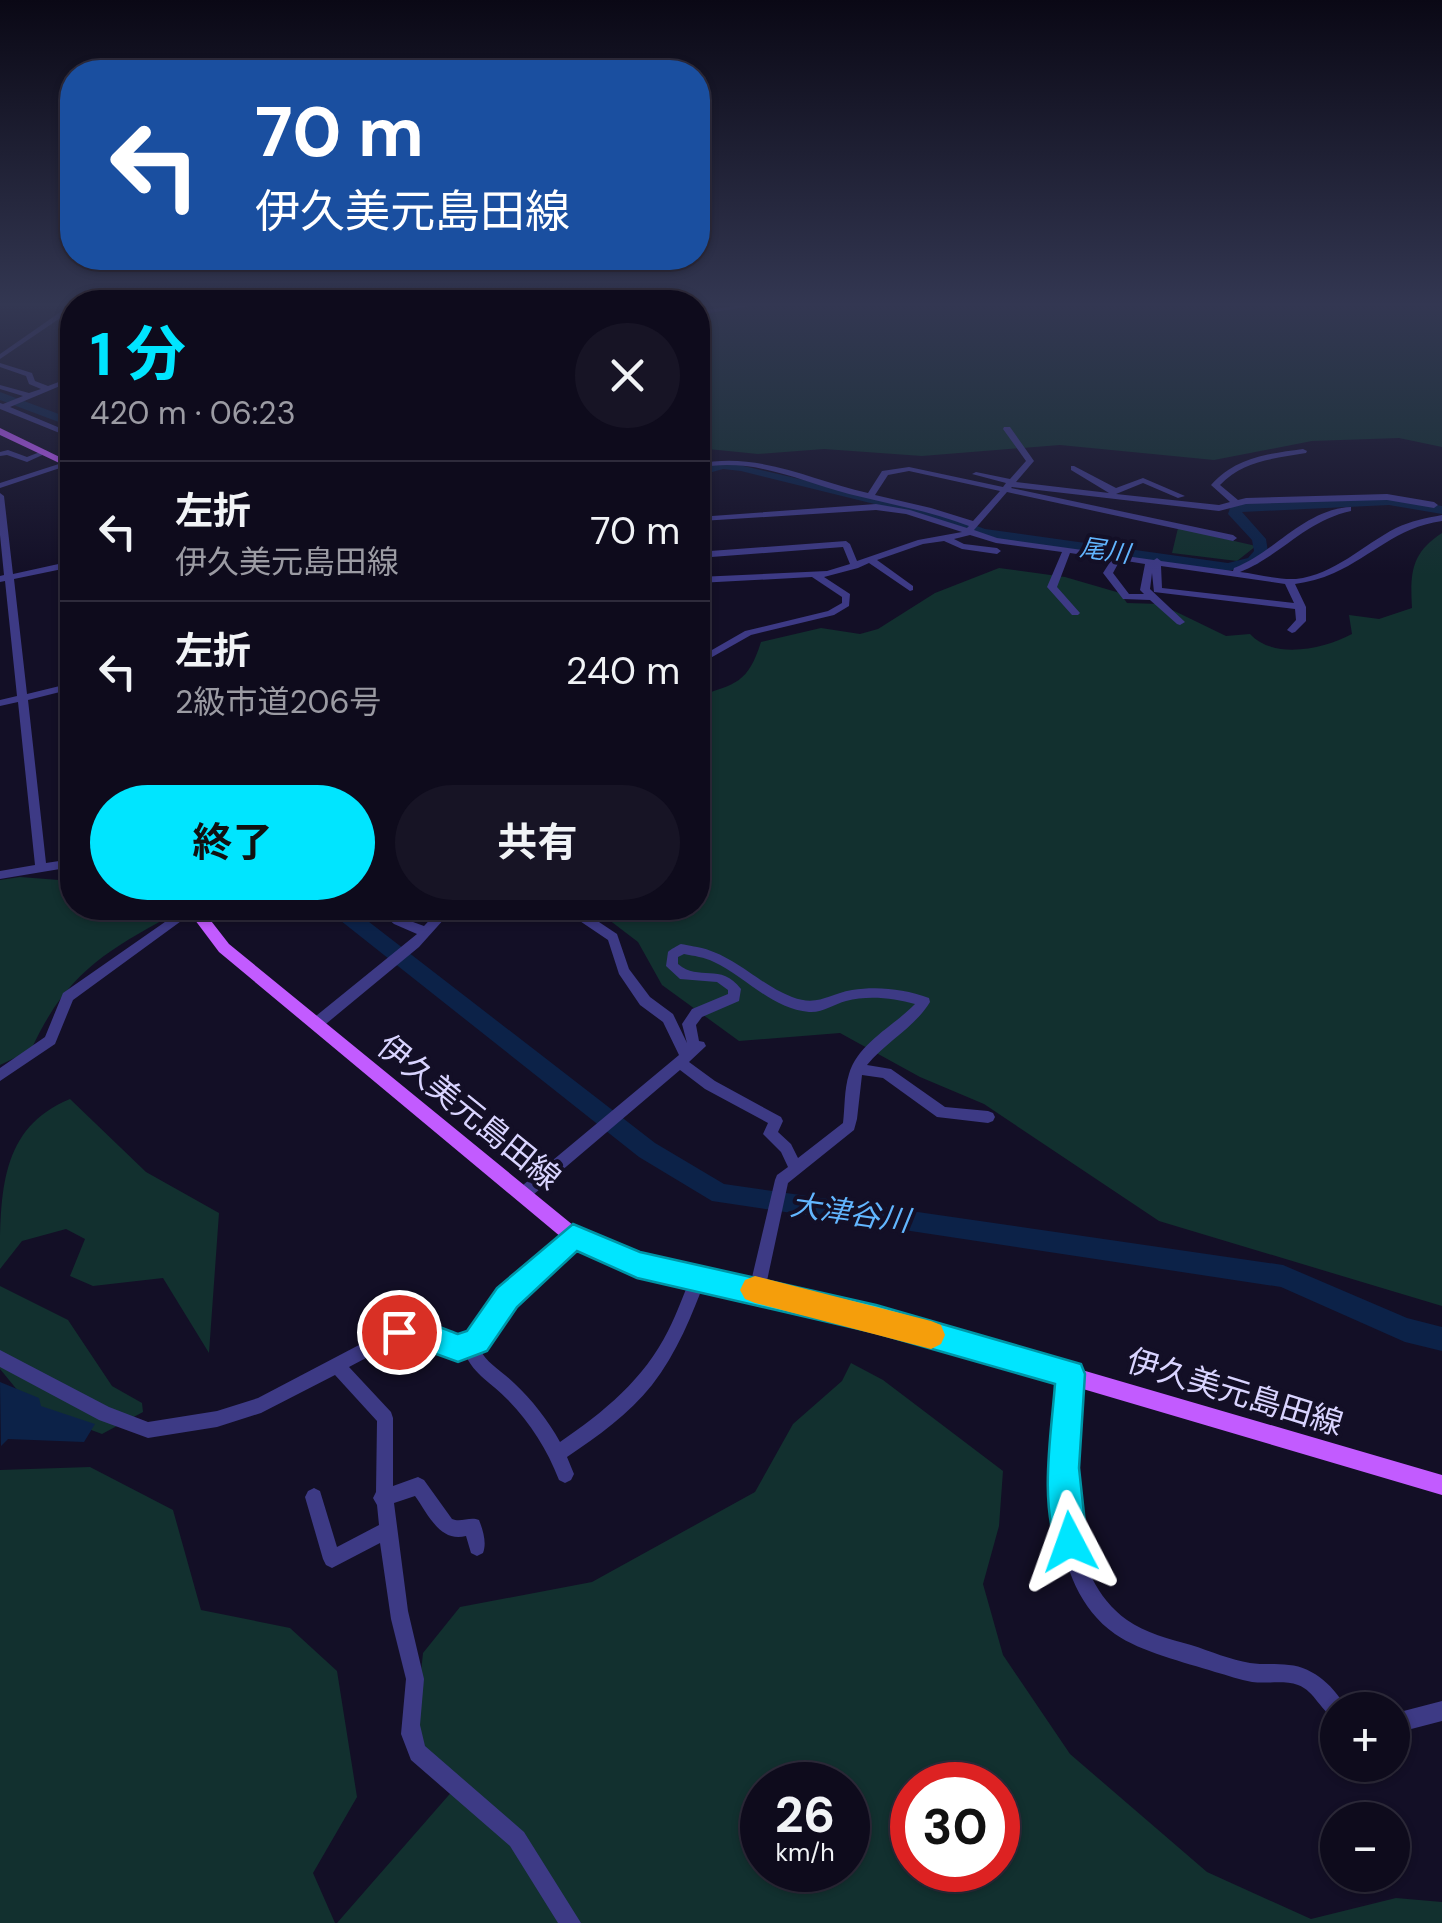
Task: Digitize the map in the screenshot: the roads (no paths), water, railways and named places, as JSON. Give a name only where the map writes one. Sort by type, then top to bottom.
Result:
[{"type":"main road","points":[[0,431],[60,460]]},
{"type":"main road","name":"伊久美元島田線","points":[[202,920],[224,948],[573,1236],[637,1265],[758,1290],[1070,1374],[1442,1485]]},
{"type":"street","points":[[1,407],[28,396]]},
{"type":"street","points":[[1,407],[60,431]]},
{"type":"street","points":[[710,580],[816,576],[971,529],[1030,461],[1007,430]]},
{"type":"street","points":[[1236,502],[1215,485],[1222,477],[1270,452],[1302,450]]},
{"type":"street","points":[[0,454],[8,452],[26,460],[46,452]]},
{"type":"street","points":[[710,465],[734,462],[930,508],[971,529]]},
{"type":"street","points":[[0,486],[60,468]]},
{"type":"street","points":[[1074,468],[1114,492]]},
{"type":"street","points":[[870,496],[882,476],[904,469],[1008,485],[1234,538]]},
{"type":"street","points":[[976,474],[1008,485],[1114,492],[1219,508],[1236,502],[1387,497],[1437,510]]},
{"type":"street","points":[[1114,492],[1142,480],[1184,497]]},
{"type":"street","points":[[0,496],[4,578],[41,867]]},
{"type":"street","points":[[1232,572],[1259,564],[1281,543],[1334,511],[1380,505],[1437,510]]},
{"type":"street","points":[[710,520],[876,507],[1067,550],[1289,582],[1316,578],[1394,529],[1437,510]]},
{"type":"street","points":[[943,537],[962,546],[997,551]]},
{"type":"street","points":[[710,554],[846,544],[855,566]]},
{"type":"street","points":[[1067,550],[1052,587],[1074,613]]},
{"type":"street","points":[[1118,556],[1108,572],[1126,597],[1153,597]]},
{"type":"street","points":[[871,560],[910,588]]},
{"type":"street","points":[[1153,561],[1144,590],[1180,622]]},
{"type":"street","points":[[1153,561],[1157,590],[1301,607]]},
{"type":"street","points":[[4,578],[60,566]]},
{"type":"street","points":[[710,655],[748,633],[837,611],[846,604],[847,596],[816,576]]},
{"type":"street","points":[[1289,582],[1301,607],[1301,621],[1292,630]]},
{"type":"street","points":[[0,703],[60,689]]},
{"type":"street","points":[[0,875],[60,865]]},
{"type":"street","points":[[0,1075],[50,1040],[68,997],[78,988],[176,920]]},
{"type":"street","points":[[397,920],[426,932]]},
{"type":"street","points":[[316,1024],[386,970],[437,920]]},
{"type":"street","points":[[588,920],[613,937],[623,970],[645,1001],[668,1018],[710,1085],[776,1121],[770,1134],[786,1148],[795,1166]]},
{"type":"street","points":[[690,1054],[688,1024],[696,1013],[734,997],[735,989],[726,979],[710,974],[684,976],[672,966],[672,955],[682,949],[713,953],[786,1002],[815,1008],[843,996],[878,992],[924,1002],[911,1016],[897,1023],[857,1069],[849,1126],[795,1166],[777,1194],[758,1290]]},
{"type":"street","points":[[522,1195],[690,1054]]},
{"type":"street","points":[[857,1069],[886,1074],[942,1114],[988,1117]]},
{"type":"street","points":[[0,1358],[104,1414],[148,1430],[217,1420],[246,1410],[399,1332],[417,1333],[458,1348],[477,1341],[507,1297],[573,1236]]},
{"type":"street","points":[[559,1454],[598,1427],[653,1374],[674,1343],[698,1278]]},
{"type":"street","points":[[469,1344],[476,1367],[507,1386],[559,1454],[565,1474]]},
{"type":"street","points":[[338,1365],[385,1418],[382,1498],[399,1615],[415,1680],[407,1722],[409,1740],[418,1753],[517,1838],[570,1923]]},
{"type":"street","points":[[1070,1374],[1064,1468],[1070,1542],[1078,1574],[1097,1605],[1122,1627],[1238,1669],[1305,1678],[1320,1693]]},
{"type":"street","points":[[382,1498],[418,1486],[446,1525],[456,1530],[473,1526],[477,1547]]},
{"type":"street","points":[[314,1497],[332,1559],[387,1530]]},
{"type":"street","points":[[1410,1719],[1442,1711]]},
{"type":"water","points":[[0,1382],[39,1398],[41,1406],[95,1424],[84,1442],[8,1439],[1,1446]]},
{"type":"waterway","name":"大津谷川","points":[[0,396],[60,418]]},
{"type":"waterway","name":"尾川","points":[[710,468],[741,467],[928,513],[983,533],[1228,567],[1253,561],[1261,552],[1259,539],[1235,514],[1236,508],[1389,501],[1442,510]]},
{"type":"waterway","name":"大津谷川","points":[[353,920],[647,1150],[720,1194],[1283,1276],[1405,1330],[1442,1339]]}]
